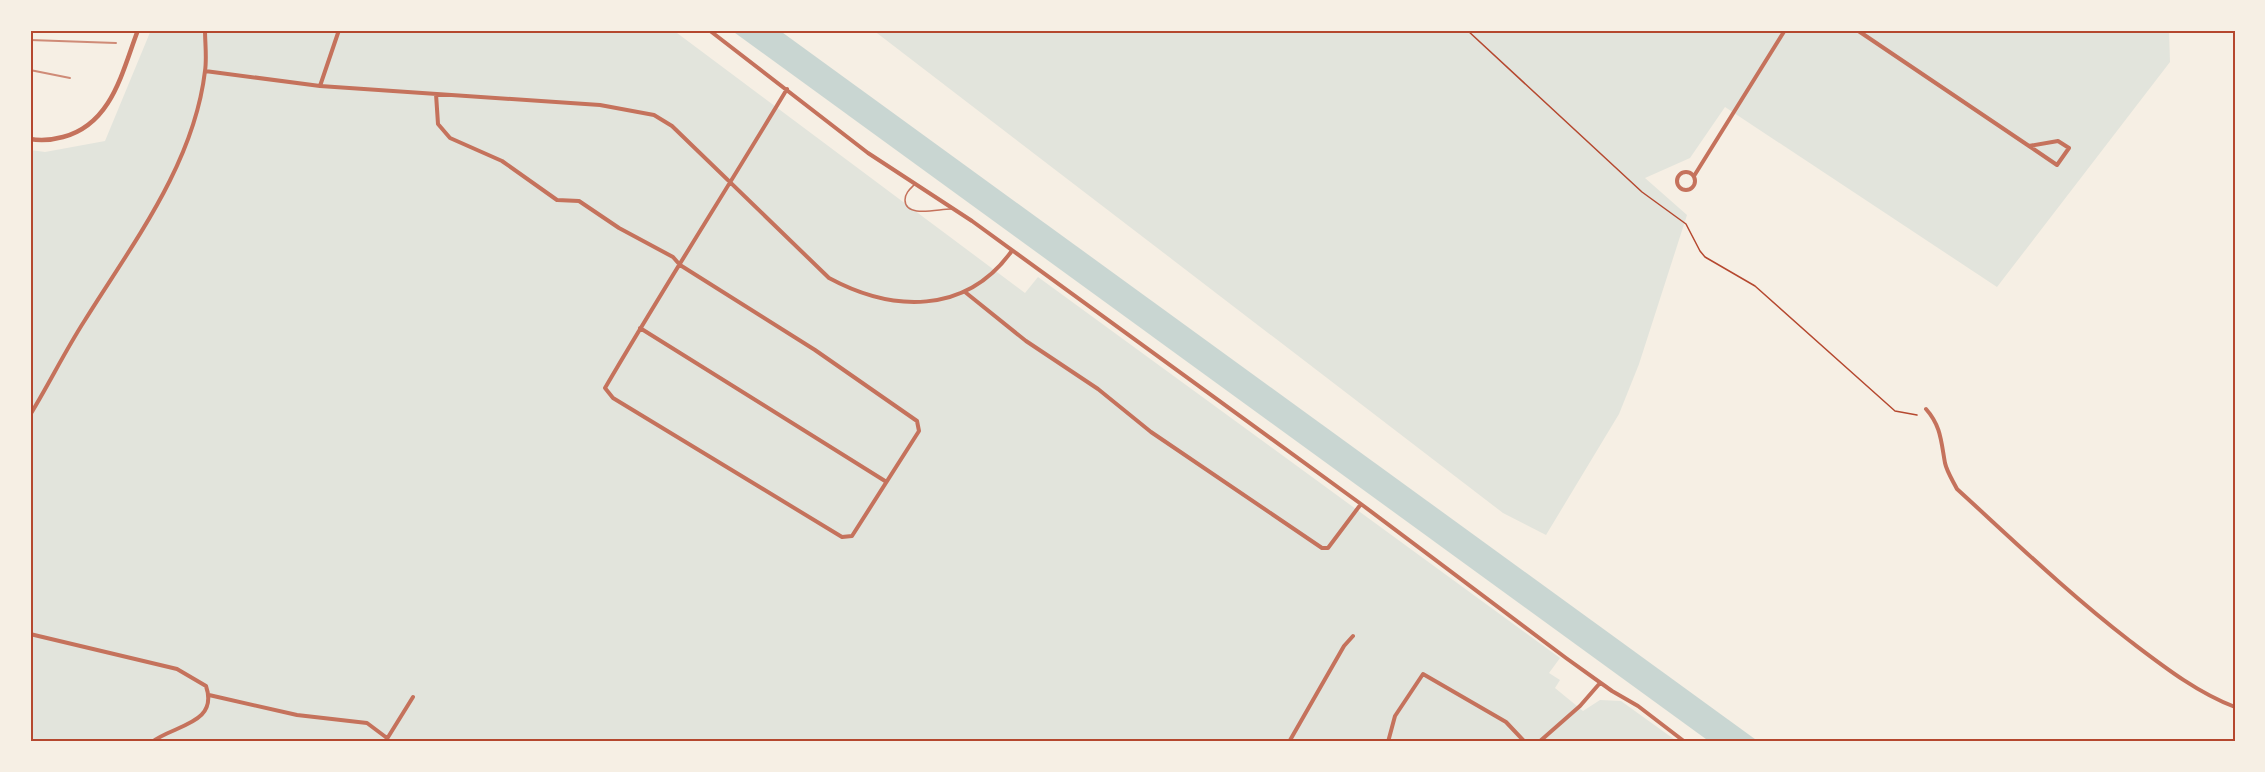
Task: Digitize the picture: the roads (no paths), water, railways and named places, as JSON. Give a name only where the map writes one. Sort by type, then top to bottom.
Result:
[{"type":"street","points":[[30,139],[48,140],[71,134],[97,118],[112,98],[138,30]]},
{"type":"street","points":[[30,415],[73,338],[147,222],[181,161],[192,131],[205,71],[205,30]]},
{"type":"street","points":[[320,86],[339,30]]},
{"type":"street","points":[[709,30],[868,153],[953,209],[1361,504],[1600,683],[1638,706],[1685,742]]},
{"type":"street","points":[[1694,176],[1683,172],[1678,176],[1678,186],[1682,190],[1691,189],[1695,185],[1694,176],[1785,30]]},
{"type":"street","points":[[1857,30],[2057,165],[2069,148],[2058,141],[2029,146]]},
{"type":"street","points":[[205,71],[320,86],[600,105],[654,115],[672,126],[829,278],[854,291],[890,301],[917,304],[965,292],[989,275],[1011,252]]},
{"type":"street","points":[[436,94],[438,124],[450,138],[502,161],[557,200],[579,201],[619,228],[673,257],[680,265],[815,350],[917,421],[919,431],[895,472],[885,481],[881,492],[852,536],[842,537],[613,398],[605,388],[640,328],[680,265],[731,183],[787,89]]},
{"type":"street","points":[[965,292],[1026,342],[1098,390],[1151,432],[1322,548],[1328,548],[1335,541],[1361,504]]},
{"type":"street","points":[[640,328],[885,481]]},
{"type":"street","points":[[1926,409],[1935,420],[1942,438],[1945,465],[1956,489],[2086,607],[2171,672],[2219,701],[2235,707]]},
{"type":"street","points":[[30,634],[73,642],[177,669],[206,686],[209,705],[203,715],[152,742]]},
{"type":"street","points":[[1288,742],[1344,646],[1353,636]]},
{"type":"street","points":[[1388,742],[1395,716],[1423,674],[1506,722],[1525,742]]},
{"type":"street","points":[[1539,742],[1580,706],[1600,683]]},
{"type":"street","points":[[209,695],[297,715],[367,723],[386,740],[413,697]]},
{"type":"lane","points":[[915,184],[905,197],[905,203],[909,209],[918,212],[953,209]]},
{"type":"railway","points":[[30,40],[116,43]]},
{"type":"railway","points":[[30,70],[70,78]]}]
